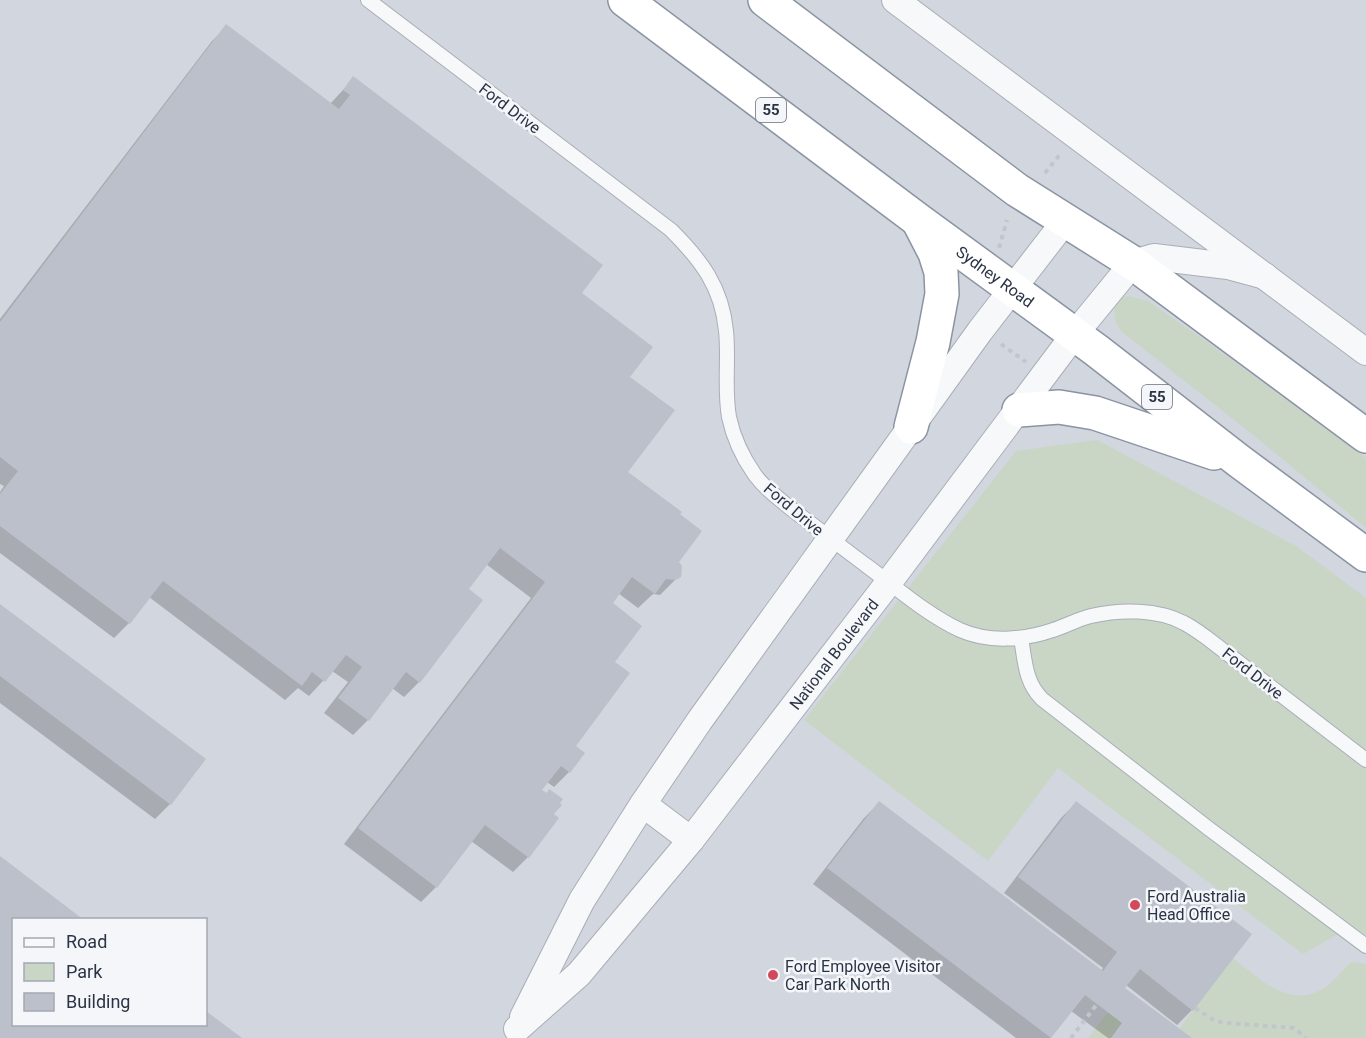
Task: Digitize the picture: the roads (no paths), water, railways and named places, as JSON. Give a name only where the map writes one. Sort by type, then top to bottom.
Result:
[{"type":"highway","name":"Sydney Road","points":[[625,0],[1366,555]]},
{"type":"highway","points":[[765,0],[1017,190],[1133,263],[1366,436]]},
{"type":"highway","points":[[911,427],[933,342],[942,294],[942,272],[918,220]]},
{"type":"highway","points":[[1019,410],[1059,407],[1095,413],[1239,461]]},
{"type":"street","points":[[792,0],[807,32]]},
{"type":"street","points":[[895,0],[1366,352]]},
{"type":"street","name":"National Boulevard","points":[[513,1033],[582,900],[700,720],[829,538],[1012,288],[1065,221]]},
{"type":"street","points":[[1133,263],[1154,257],[1228,266],[1265,276]]},
{"type":"street","name":"National Boulevard","points":[[513,1033],[579,974],[691,840],[1074,336],[1133,263]]},
{"type":"street","points":[[643,804],[691,840]]},
{"type":"lane","name":"Ford Drive","points":[[368,0],[671,230],[696,256],[711,280],[720,302],[726,331],[726,379],[730,418],[740,448],[755,476],[774,495],[829,538],[933,616],[962,631],[986,638],[1021,638],[1051,631],[1091,616],[1122,612],[1158,614],[1184,622],[1366,760]]},
{"type":"lane","points":[[1021,638],[1029,682],[1042,699],[1208,828],[1366,945]]},
{"type":"place","name":"Ford Australia Head Office","points":[[1135,905]]},
{"type":"place","name":"Ford Employee Visitor Car Park North","points":[[773,975]]}]
